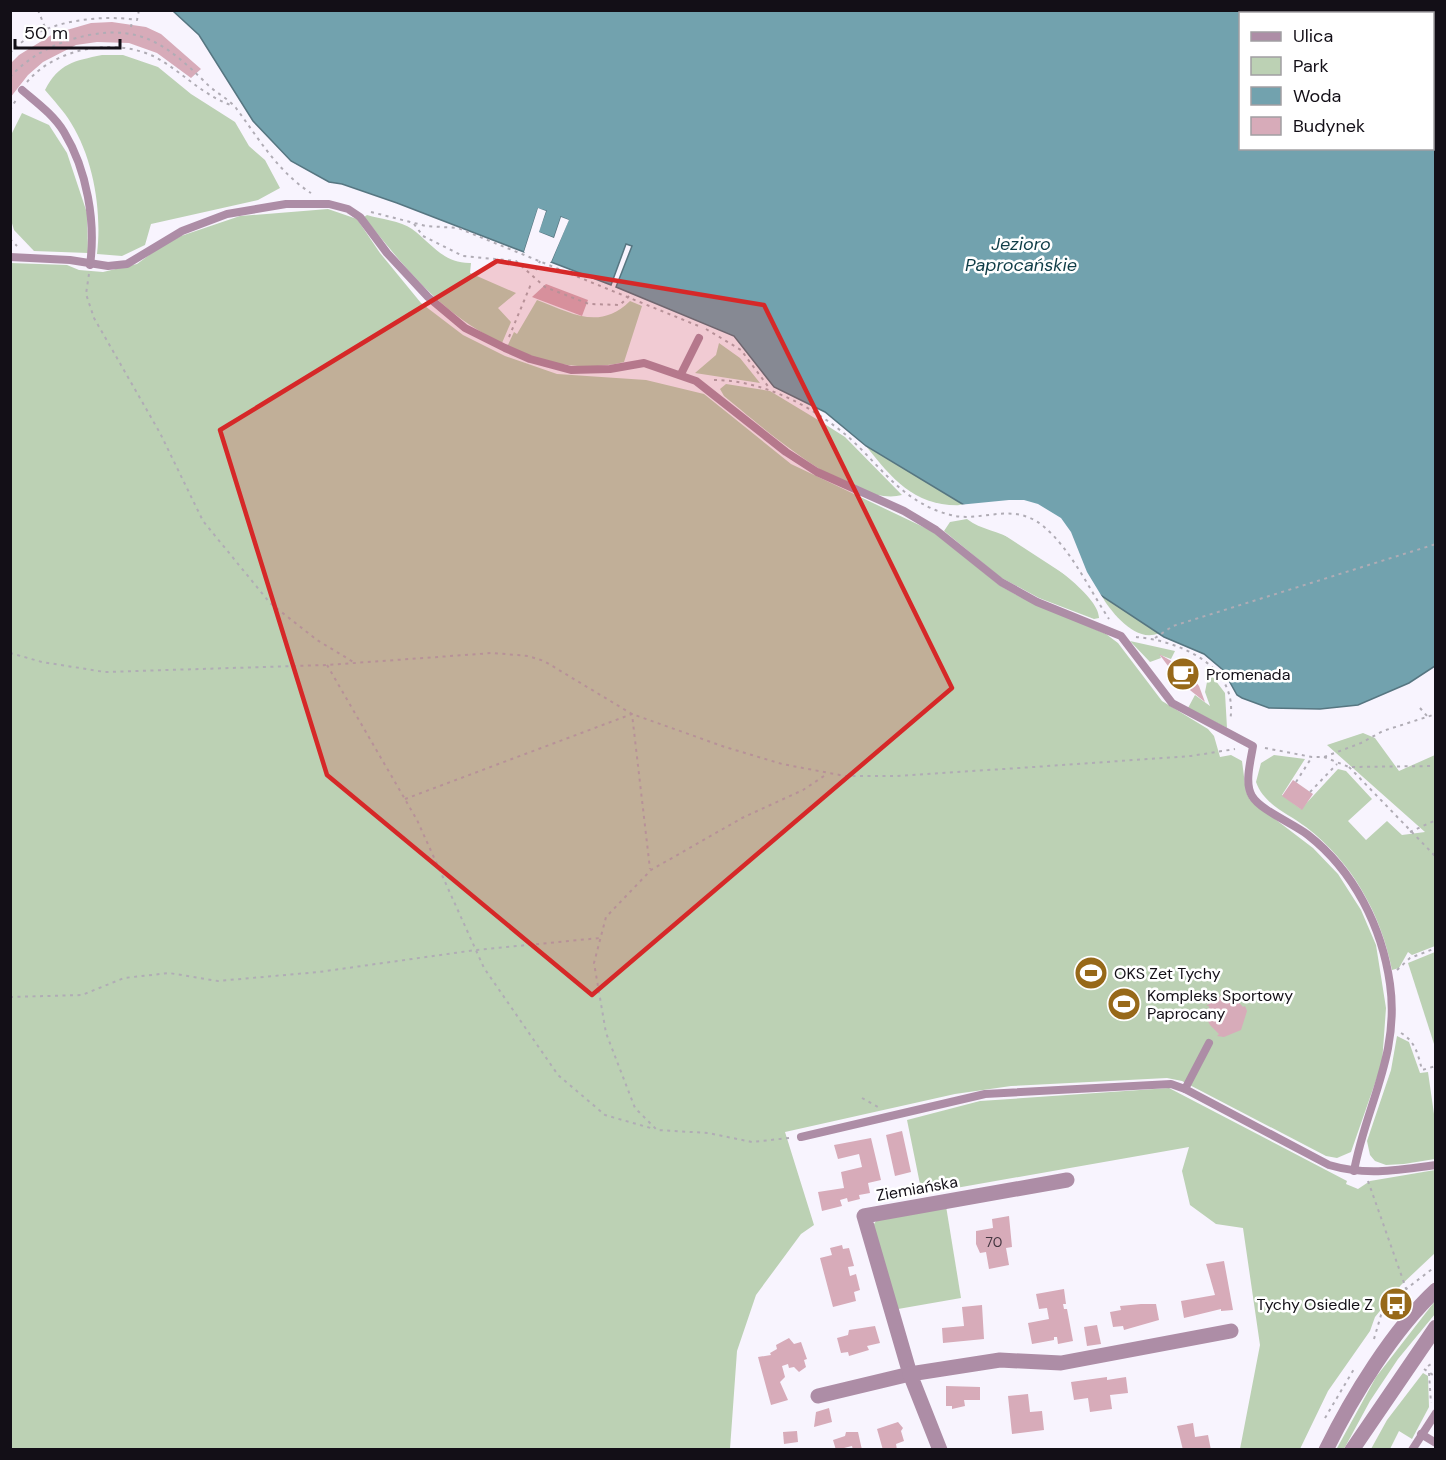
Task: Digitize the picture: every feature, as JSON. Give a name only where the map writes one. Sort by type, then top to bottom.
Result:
[{"type":"street","name":"Ziemiańska","points":[[940,1449],[910,1374],[864,1216],[1067,1180]]},
{"type":"street","points":[[1326,1449],[1345,1411],[1411,1317],[1436,1290]]},
{"type":"street","points":[[1352,1449],[1436,1327]]},
{"type":"street","points":[[819,1396],[910,1374],[1000,1360],[1061,1363],[1231,1331]]},
{"type":"lane","points":[[22,90],[63,131],[74,153],[92,224],[90,265]]},
{"type":"lane","points":[[10,257],[70,260],[90,265],[127,264],[182,231],[247,208],[318,204],[348,209],[360,217],[387,253],[428,297],[465,328],[530,359],[571,370],[610,369],[644,363],[696,381],[817,472],[904,511],[936,530],[1000,582],[1037,602],[1121,636],[1172,703],[1252,746],[1249,785],[1253,798],[1308,835],[1343,870],[1377,930],[1390,986],[1391,1037],[1386,1064],[1354,1171]]},
{"type":"lane","points":[[681,374],[699,338]]},
{"type":"lane","points":[[1185,1089],[1209,1043]]},
{"type":"lane","points":[[801,1137],[985,1094],[1156,1084],[1185,1089],[1329,1165],[1354,1171],[1380,1173],[1436,1165]]},
{"type":"lane","points":[[1412,1449],[1434,1415]]},
{"type":"lane","points":[[1421,1434],[1436,1443]]},
{"type":"path","points":[[38,10],[46,30]]},
{"type":"path","points":[[10,53],[46,30],[80,20],[112,17],[136,20],[139,10]]},
{"type":"path","points":[[131,27],[132,20]]},
{"type":"path","points":[[10,77],[52,46],[70,39],[120,33],[155,41],[235,107],[248,128],[298,183]]},
{"type":"path","points":[[128,48],[129,42]]},
{"type":"path","points":[[10,110],[34,75],[56,59],[75,52],[128,48],[155,57],[211,98],[235,107]]},
{"type":"path","points":[[348,209],[359,208],[414,224],[458,228],[713,331],[741,350],[770,389]]},
{"type":"path","points":[[414,224],[423,236],[463,256],[516,261],[545,287],[589,304],[620,304],[629,296]]},
{"type":"path","points":[[536,270],[540,260]]},
{"type":"path","points":[[90,265],[86,294],[94,318],[160,433],[203,521],[270,603],[317,640],[355,663]]},
{"type":"path","points":[[505,348],[531,284]]},
{"type":"path","points":[[696,381],[717,380],[770,389],[846,435],[897,486],[925,505],[956,516],[1011,513],[1041,524],[1059,541],[1121,636],[1154,639],[1185,649],[1208,662],[1226,681],[1231,718],[1227,732]]},
{"type":"path","points":[[1154,639],[1173,626],[1436,544]]},
{"type":"path","points":[[10,653],[42,662],[105,672],[327,665],[492,653],[528,657],[544,661],[632,714],[725,747],[827,774],[897,776],[1034,768],[1191,756],[1252,746],[1312,757],[1324,757],[1361,743],[1383,731],[1436,714]]},
{"type":"path","points":[[327,665],[405,800],[484,968],[558,1075],[605,1115],[657,1130],[708,1133],[752,1142],[801,1137]]},
{"type":"path","points":[[1420,708],[1427,716]]},
{"type":"path","points":[[405,800],[632,714]]},
{"type":"path","points":[[632,714],[651,870]]},
{"type":"path","points":[[1296,782],[1312,757]]},
{"type":"path","points":[[1324,757],[1349,767],[1436,766]]},
{"type":"path","points":[[1310,792],[1338,764]]},
{"type":"path","points":[[1349,767],[1436,857]]},
{"type":"path","points":[[657,1130],[635,1108],[606,1033],[594,963],[606,917],[651,870],[742,818],[803,790],[827,774]]},
{"type":"path","points":[[1410,832],[1436,820]]},
{"type":"path","points":[[10,997],[82,995],[124,978],[169,973],[218,981],[318,972],[476,950],[600,938]]},
{"type":"path","points":[[1400,969],[1410,958],[1436,948]]},
{"type":"path","points":[[1418,1052],[1422,1070],[1436,1066]]},
{"type":"path","points":[[862,1098],[878,1107]]},
{"type":"path","points":[[1366,1172],[1408,1294]]},
{"type":"path","points":[[1424,1369],[1436,1377]]},
{"type":"path","points":[[1429,1372],[1434,1415]]},
{"type":"highlighted area","points":[[497,261],[764,305],[952,688],[592,995],[327,775],[220,430]]},
{"type":"green space","points":[[102,55],[123,55],[158,67],[191,94],[235,122],[249,146],[265,160],[280,188],[258,200],[151,224],[145,245],[122,256],[97,254],[97,204],[91,170],[79,138],[62,110],[45,90],[56,74],[68,65]]},
{"type":"green space","points":[[22,113],[49,125],[67,153],[87,213],[88,253],[34,251],[14,230],[11,220],[11,135]]},
{"type":"green space","points":[[328,209],[357,219],[380,253],[421,303],[463,335],[505,356],[557,374],[646,380],[704,394],[791,464],[936,533],[999,585],[1020,597],[1106,634],[1118,643],[1162,701],[1208,729],[1214,736],[1220,757],[1231,755],[1242,761],[1246,792],[1250,800],[1313,848],[1338,874],[1361,910],[1376,945],[1386,1008],[1382,1063],[1351,1152],[1337,1158],[1326,1156],[1182,1081],[1167,1078],[1011,1086],[955,1094],[785,1132],[814,1225],[801,1234],[756,1295],[737,1351],[730,1449],[11,1450],[11,263],[67,265],[79,270],[103,272],[137,264],[160,247],[181,236],[240,216]]},
{"type":"green space","points":[[367,215],[407,226],[445,256],[471,263],[470,273],[516,293],[498,308],[511,322],[502,343],[461,318],[426,289],[364,217]]},
{"type":"green space","points":[[537,300],[585,317],[607,315],[619,310],[630,301],[642,306],[624,362],[594,366],[565,365],[536,358],[507,347],[514,332],[517,334]]},
{"type":"green space","points":[[719,343],[740,358],[760,383],[695,373],[716,355]]},
{"type":"green space","points":[[726,384],[770,391],[823,423],[845,437],[902,495],[882,496],[859,489],[808,462],[724,396],[720,389]]},
{"type":"green space","points":[[866,446],[964,505],[947,505],[919,497],[896,480]]},
{"type":"green space","points":[[967,519],[978,526],[1014,540],[1050,563],[1089,598],[1099,618],[1094,619],[1039,598],[1000,577],[944,531],[950,522]]},
{"type":"green space","points":[[1101,595],[1159,633],[1150,635],[1133,630],[1111,610]]},
{"type":"green space","points":[[1130,641],[1175,651],[1171,659],[1160,655],[1161,658],[1150,662]]},
{"type":"green space","points":[[1209,672],[1225,693],[1227,728],[1188,708],[1195,695],[1210,706],[1205,692]]},
{"type":"green space","points":[[1363,733],[1375,738],[1399,771],[1435,755],[1435,946],[1412,955],[1408,952],[1399,968],[1392,970],[1372,909],[1351,873],[1337,856],[1306,827],[1271,803],[1256,782],[1261,763],[1274,755],[1305,759],[1282,795],[1301,809],[1338,769],[1346,771],[1372,799],[1348,821],[1366,840],[1387,821],[1402,835],[1425,832],[1327,745]]},
{"type":"green space","points":[[1436,952],[1435,1047],[1408,963]]},
{"type":"green space","points":[[1397,1036],[1409,1042],[1420,1073],[1428,1072],[1435,1121],[1435,1159],[1386,1165],[1375,1161],[1370,1155],[1367,1141],[1391,1070]]},
{"type":"green space","points":[[1169,1088],[1347,1181],[1346,1184],[1358,1189],[1370,1181],[1435,1170],[1435,1253],[1401,1285],[1375,1317],[1370,1331],[1328,1391],[1300,1449],[1240,1449],[1260,1345],[1243,1228],[1216,1224],[1190,1205],[1182,1171],[1189,1147],[922,1194],[907,1120],[980,1101]]},
{"type":"green space","points":[[946,1206],[961,1298],[898,1309],[871,1228],[879,1217]]},
{"type":"green space","points":[[1435,1301],[1435,1314],[1398,1359],[1370,1401],[1344,1449],[1336,1450],[1376,1377]]},
{"type":"green space","points":[[1423,1373],[1428,1376],[1429,1407],[1412,1439],[1399,1431],[1390,1449],[1371,1449],[1387,1420]]},
{"type":"water","name":"Jezioro Paprocańskie","points":[[173,11],[1435,11],[1435,666],[1409,683],[1358,705],[1320,709],[1269,708],[1242,698],[1237,695],[1223,670],[1204,654],[1164,637],[964,505],[866,446],[825,412],[774,387],[734,336],[616,287],[632,246],[626,244],[611,285],[551,262],[568,220],[561,217],[554,238],[538,232],[546,211],[538,209],[524,252],[397,203],[342,184],[329,182],[291,161],[253,121],[199,35]]},
{"type":"pier","points":[[538,208],[546,211],[539,232],[554,238],[561,217],[569,220],[551,262],[548,261],[565,222],[555,241],[537,235],[535,231],[527,253],[524,252]]},
{"type":"pier","points":[[1024,500],[1038,504],[1061,518],[1071,532],[1087,572],[1104,600],[958,505]]},
{"type":"building","points":[[112,22],[146,27],[161,34],[201,69],[191,78],[157,53],[129,43],[97,42],[76,45],[43,62],[28,75],[10,98],[10,64],[19,55],[53,34],[91,23]]},
{"type":"building","points":[[546,284],[588,300],[582,316],[532,297]]},
{"type":"building","points":[[1159,654],[1187,670],[1199,686],[1205,702],[1181,683]]},
{"type":"building","points":[[1293,780],[1313,794],[1302,810],[1282,796]]},
{"type":"building","points":[[1222,995],[1234,997],[1243,1007],[1245,1006],[1247,1011],[1241,1030],[1224,1037],[1217,1036],[1219,1034],[1210,1025],[1207,1019],[1209,1006],[1206,1006]]},
{"type":"building","points":[[902,1131],[911,1172],[895,1176],[886,1135]]},
{"type":"building","points":[[871,1138],[881,1180],[868,1183],[870,1193],[859,1195],[860,1199],[848,1202],[847,1198],[840,1200],[842,1206],[822,1211],[818,1192],[844,1188],[841,1172],[862,1167],[859,1154],[838,1159],[834,1145]]},
{"type":"building","points":[[1009,1216],[1012,1247],[1006,1248],[1009,1265],[989,1269],[986,1252],[980,1253],[976,1244],[976,1231],[993,1228],[992,1219]]},
{"type":"building","points":[[842,1245],[843,1249],[849,1248],[854,1266],[848,1267],[850,1276],[856,1274],[860,1290],[854,1292],[856,1301],[833,1307],[820,1258],[832,1255],[830,1248]]},
{"type":"building","points":[[1224,1261],[1233,1310],[1221,1311],[1221,1309],[1184,1318],[1181,1301],[1215,1295],[1206,1264]]},
{"type":"building","points":[[1064,1289],[1066,1304],[1063,1304],[1064,1309],[1067,1309],[1073,1341],[1058,1344],[1057,1337],[1054,1337],[1054,1340],[1032,1344],[1028,1323],[1049,1319],[1047,1308],[1039,1309],[1036,1294]]},
{"type":"building","points":[[1156,1304],[1159,1320],[1124,1330],[1123,1326],[1113,1327],[1110,1312],[1121,1310],[1120,1306]]},
{"type":"building","points":[[982,1305],[984,1339],[943,1343],[942,1328],[964,1326],[962,1307]]},
{"type":"building","points":[[1097,1325],[1101,1344],[1087,1346],[1084,1327]]},
{"type":"building","points":[[875,1326],[880,1343],[867,1346],[869,1350],[849,1356],[848,1352],[841,1353],[837,1338],[848,1335],[849,1330]]},
{"type":"building","points":[[789,1338],[794,1344],[801,1342],[807,1359],[804,1360],[806,1367],[799,1372],[794,1367],[789,1368],[788,1364],[782,1366],[785,1377],[780,1382],[788,1400],[771,1405],[758,1357],[771,1355],[770,1353],[777,1349],[776,1345]]},
{"type":"building","points":[[1107,1377],[1107,1380],[1126,1377],[1128,1393],[1110,1395],[1112,1409],[1090,1412],[1088,1398],[1074,1400],[1071,1382]]},
{"type":"building","points":[[946,1386],[980,1387],[980,1400],[964,1400],[965,1406],[952,1409],[952,1406],[946,1406]]},
{"type":"building","points":[[1028,1394],[1030,1412],[1042,1411],[1044,1430],[1012,1434],[1008,1396]]},
{"type":"building","points":[[829,1408],[832,1422],[814,1427],[816,1412]]},
{"type":"building","points":[[898,1422],[903,1428],[901,1431],[904,1441],[896,1444],[897,1450],[883,1450],[877,1429]]},
{"type":"building","points":[[1193,1423],[1195,1437],[1208,1435],[1211,1450],[1183,1450],[1177,1426]]},
{"type":"building","points":[[797,1431],[798,1442],[784,1444],[783,1432]]},
{"type":"building","points":[[846,1432],[858,1432],[862,1450],[853,1450],[852,1446],[836,1450],[833,1440],[845,1436]]},
{"type":"place","name":"Promenada","points":[[1183,674]]},
{"type":"place","name":"OKS Zet Tychy","points":[[1091,973]]},
{"type":"place","name":"Kompleks Sportowy Paprocany","points":[[1124,1004]]},
{"type":"place","name":"Tychy Osiedle Z","points":[[1396,1304]]}]
